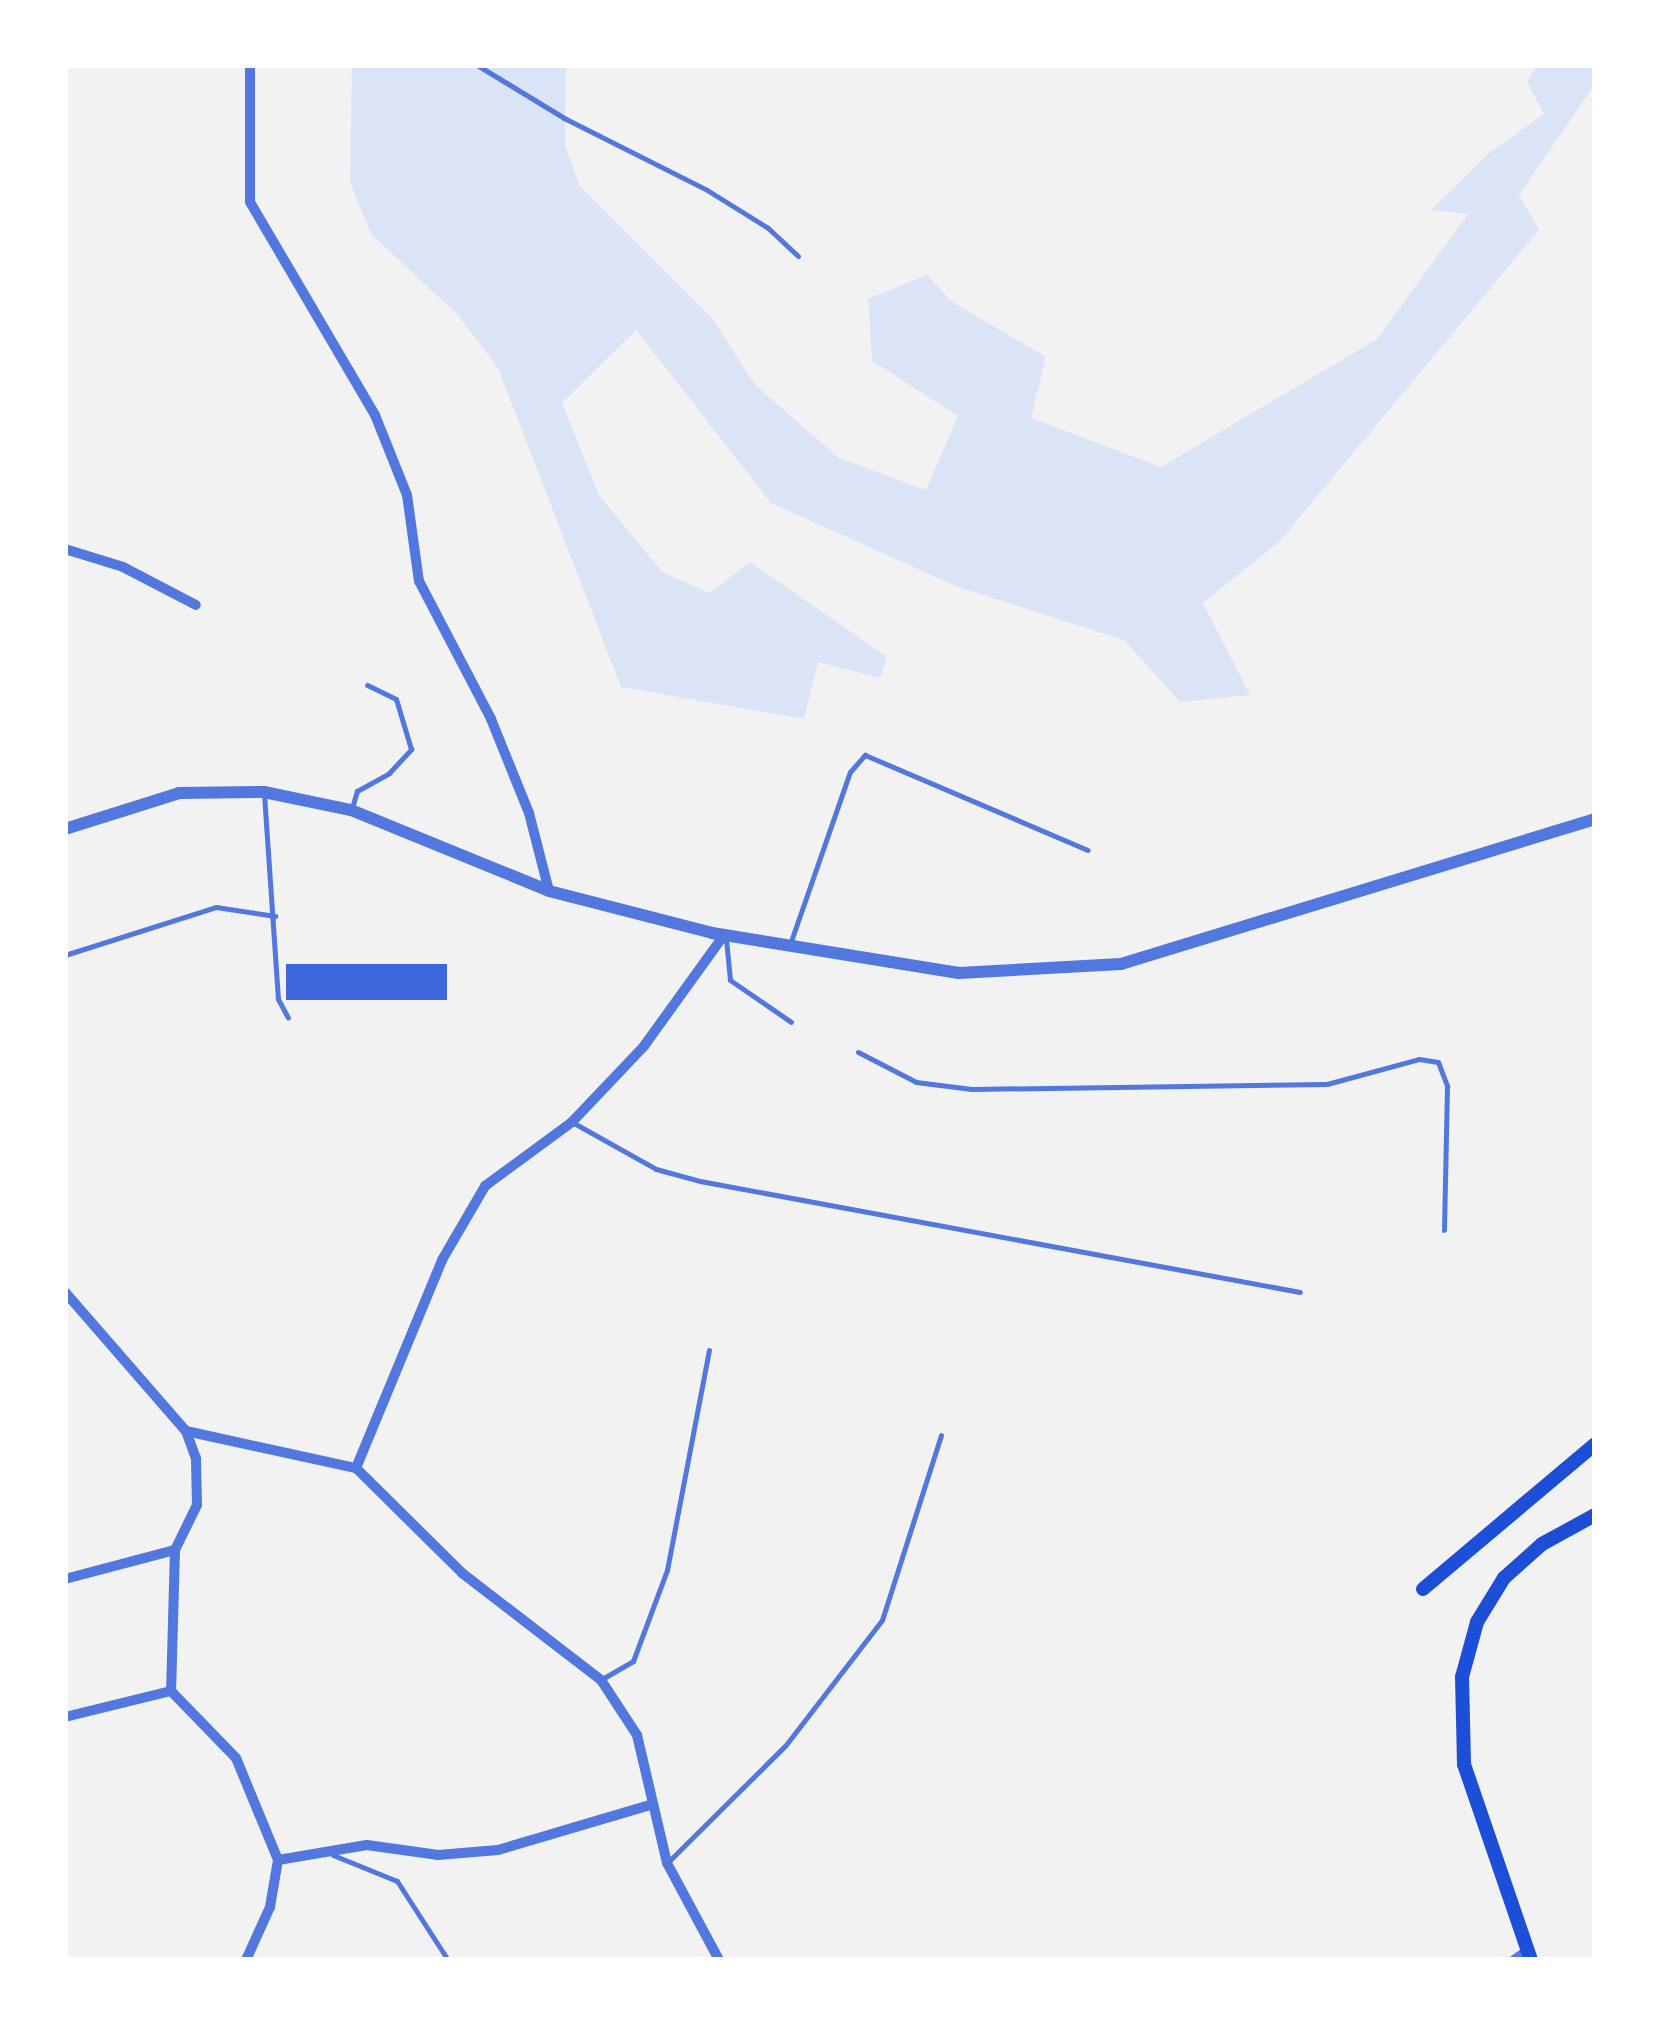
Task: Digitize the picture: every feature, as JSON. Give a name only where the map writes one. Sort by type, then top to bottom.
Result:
[{"type":"main road","points":[[1422,1589],[1595,1444]]},
{"type":"main road","points":[[1529,1955],[1464,1764],[1462,1676],[1477,1622],[1504,1578],[1542,1544],[1595,1515]]},
{"type":"street","points":[[250,65],[250,202],[375,415],[408,494],[419,581],[491,719],[529,814],[549,891]]},
{"type":"street","points":[[65,549],[122,567],[196,605]]},
{"type":"street","points":[[65,829],[180,793],[264,792],[351,810],[549,891],[724,935],[960,973],[1121,964],[1595,819]]},
{"type":"street","points":[[356,1468],[442,1260],[484,1186],[572,1122],[644,1046],[724,935]]},
{"type":"street","points":[[65,1292],[186,1431],[196,1460],[197,1505],[175,1550],[171,1691],[236,1758],[278,1860],[270,1907],[246,1960]]},
{"type":"street","points":[[186,1431],[356,1468],[462,1573],[601,1680],[636,1735],[667,1863],[719,1960]]},
{"type":"street","points":[[65,1580],[175,1550]]},
{"type":"street","points":[[65,1716],[171,1691]]},
{"type":"street","points":[[278,1860],[333,1855],[366,1845],[438,1855],[498,1850],[650,1805]]},
{"type":"street","points":[[1514,1960],[1529,1955]]},
{"type":"lane","points":[[477,65],[564,118],[707,190],[768,228],[798,256]]},
{"type":"lane","points":[[351,810],[356,791],[389,773],[411,749],[396,699],[366,685]]},
{"type":"lane","points":[[789,945],[843,788],[865,755],[1088,850]]},
{"type":"lane","points":[[264,792],[278,999],[288,1018]]},
{"type":"lane","points":[[65,955],[216,906],[275,916]]},
{"type":"lane","points":[[724,935],[730,980],[791,1022]]},
{"type":"lane","points":[[858,1052],[916,1082],[972,1089],[1327,1084],[1419,1058],[1438,1062],[1447,1086],[1444,1230]]},
{"type":"lane","points":[[572,1122],[656,1169],[700,1182],[1300,1292]]},
{"type":"lane","points":[[601,1680],[633,1661],[667,1570],[709,1350]]},
{"type":"lane","points":[[667,1863],[785,1746],[882,1620],[941,1435]]},
{"type":"lane","points":[[333,1855],[398,1881],[448,1960]]},
{"type":"shaded area","points":[[352,65],[566,65],[565,145],[579,185],[712,318],[755,385],[839,458],[926,490],[958,416],[872,361],[868,299],[927,275],[951,301],[1046,357],[1031,418],[1161,467],[1377,339],[1468,214],[1431,210],[1489,153],[1544,114],[1527,82],[1537,65],[1595,65],[1595,84],[1519,195],[1539,230],[1279,542],[1203,603],[1250,695],[1180,702],[1124,640],[958,587],[771,503],[636,330],[562,403],[599,495],[662,572],[710,593],[750,562],[887,657],[880,678],[818,662],[804,719],[621,687],[498,368],[457,314],[371,234],[350,183]]},
{"type":"building","points":[[286,964],[447,964],[447,1000],[286,1000]]}]
